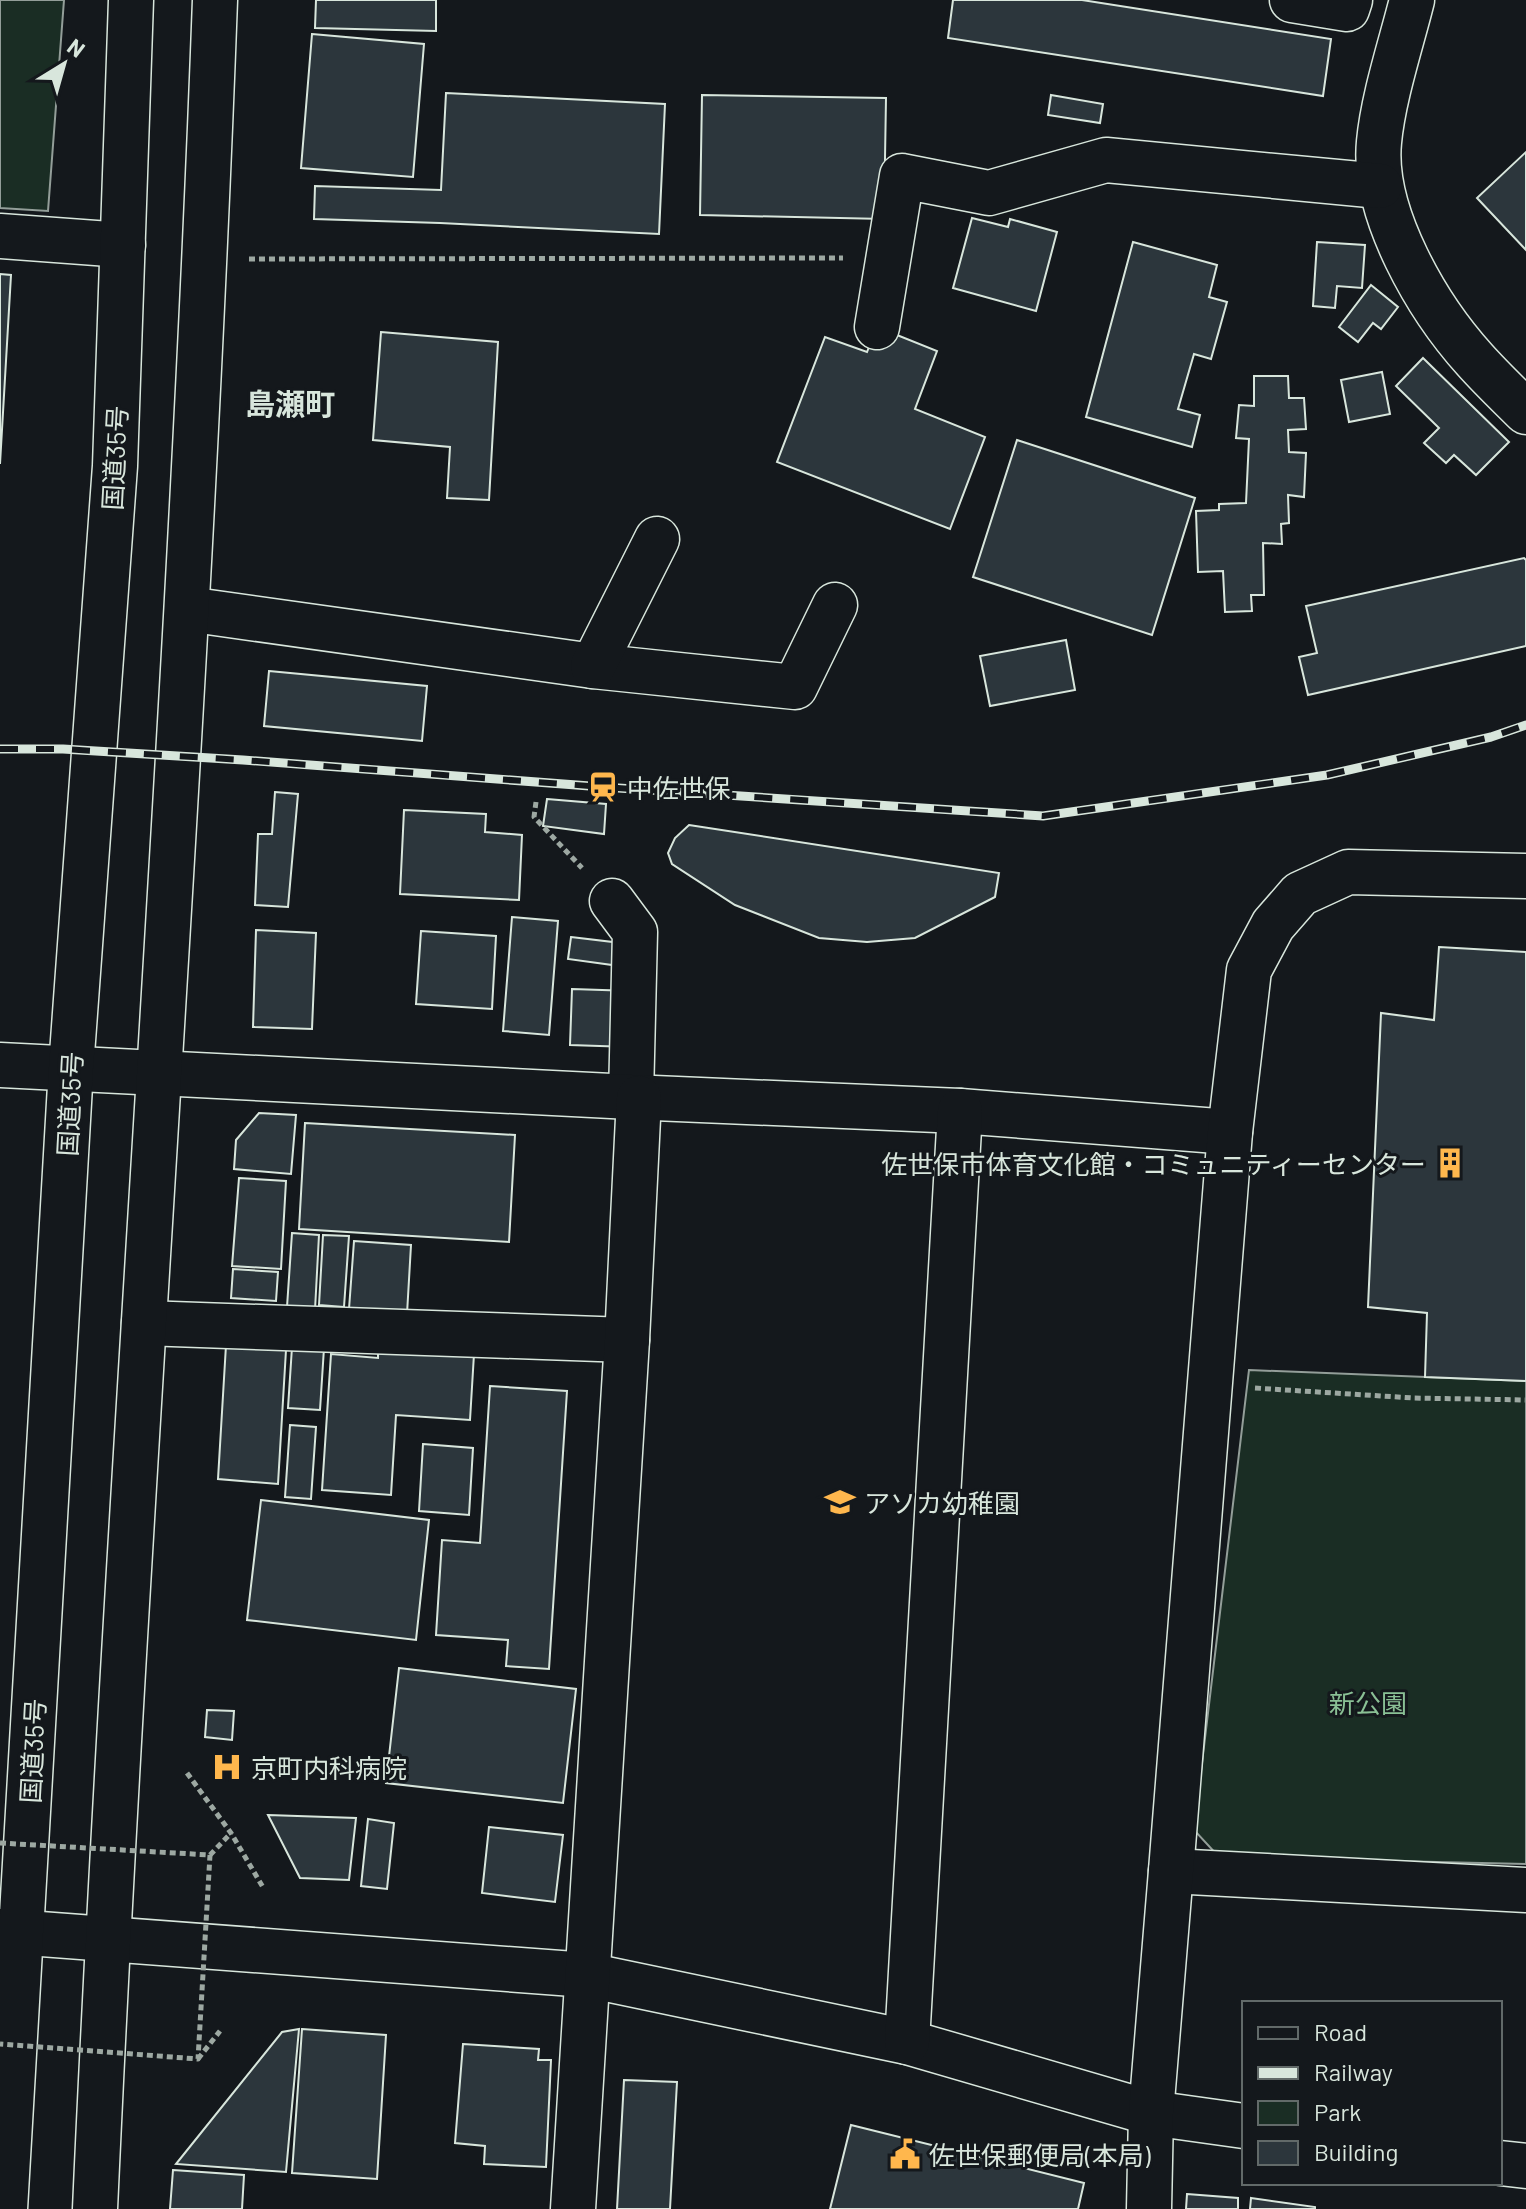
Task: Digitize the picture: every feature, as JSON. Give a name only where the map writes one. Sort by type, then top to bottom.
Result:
[{"type":"main road","name":"国道35号","points":[[5,2209],[11,1932],[115,466],[131,0]]},
{"type":"main road","points":[[95,2209],[107,1939],[187,609],[215,0]]},
{"type":"main road","points":[[1292,0],[1347,9],[1350,0]]},
{"type":"main road","points":[[1412,0],[1378,143],[1380,186],[1399,241],[1427,296],[1473,358],[1526,412]]},
{"type":"main road","points":[[877,327],[902,176],[989,193],[1106,160],[1380,186]]},
{"type":"main road","points":[[0,236],[123,245]]},
{"type":"main road","points":[[593,666],[657,539]]},
{"type":"main road","points":[[187,609],[593,666],[795,687],[835,605]]},
{"type":"main road","points":[[1149,2209],[1151,2113],[1230,1132],[1249,970],[1273,925],[1300,894],[1348,872],[1526,876]]},
{"type":"main road","points":[[573,2209],[627,1340],[635,1098],[635,932],[612,901]]},
{"type":"main road","points":[[0,1065],[635,1098],[960,1111],[1230,1132]]},
{"type":"main road","points":[[907,2042],[960,1111]]},
{"type":"main road","points":[[144,1323],[627,1340]]},
{"type":"main road","points":[[1171,1871],[1526,1890]]},
{"type":"main road","points":[[11,1932],[587,1975],[907,2042],[1151,2113],[1242,2126]]},
{"type":"main road","points":[[1502,2163],[1526,2166]]},
{"type":"path","points":[[205,259],[888,258]]},
{"type":"path","points":[[536,802],[534,817],[612,901]]},
{"type":"path","points":[[1210,1385],[1413,1398],[1526,1400]]},
{"type":"path","points":[[187,1773],[231,1833],[264,1889]]},
{"type":"path","points":[[198,2059],[210,1855],[231,1833]]},
{"type":"path","points":[[0,1843],[210,1855]]},
{"type":"path","points":[[198,2059],[220,2031]]},
{"type":"path","points":[[0,2044],[198,2059]]},
{"type":"green space","points":[[0,0],[64,0],[48,211],[0,208]]},
{"type":"green space","name":"新公園","points":[[1249,1370],[1526,1381],[1526,1864],[1219,1857],[1194,1830]]},
{"type":"building","points":[[316,0],[436,0],[436,31],[315,28]]},
{"type":"building","points":[[953,0],[1082,0],[1331,39],[1323,96],[948,38]]},
{"type":"building","points":[[312,34],[424,44],[413,177],[301,168]]},
{"type":"building","points":[[446,93],[665,104],[659,234],[314,219],[315,186],[441,190]]},
{"type":"building","points":[[702,95],[886,98],[884,219],[700,215]]},
{"type":"building","points":[[1051,95],[1103,104],[1100,123],[1048,115]]},
{"type":"building","points":[[1526,152],[1526,250],[1477,198]]},
{"type":"building","points":[[972,218],[1008,227],[1010,219],[1057,232],[1036,311],[953,288]]},
{"type":"building","points":[[1133,242],[1217,265],[1209,297],[1227,302],[1211,359],[1194,354],[1178,409],[1200,415],[1192,447],[1086,417]]},
{"type":"building","points":[[1317,242],[1365,245],[1362,288],[1337,286],[1335,308],[1313,306]]},
{"type":"building","points":[[0,274],[11,275],[0,464]]},
{"type":"building","points":[[1371,285],[1398,307],[1381,329],[1373,323],[1358,342],[1339,327]]},
{"type":"building","points":[[877,327],[937,351],[915,409],[985,437],[950,529],[777,462],[825,337],[867,352]]},
{"type":"building","points":[[381,332],[498,342],[489,500],[447,498],[450,447],[373,440]]},
{"type":"building","points":[[1423,358],[1509,442],[1476,475],[1454,455],[1446,463],[1424,443],[1439,428],[1396,386]]},
{"type":"building","points":[[1382,372],[1390,414],[1349,422],[1341,380]]},
{"type":"building","points":[[1254,376],[1288,376],[1289,398],[1304,398],[1306,429],[1288,430],[1289,452],[1306,453],[1304,497],[1288,495],[1289,523],[1281,524],[1282,544],[1263,543],[1264,595],[1251,595],[1252,611],[1225,612],[1223,571],[1198,572],[1196,511],[1219,510],[1219,504],[1246,503],[1249,439],[1236,438],[1239,405],[1254,406]]},
{"type":"building","points":[[1017,440],[1195,498],[1152,635],[973,577]]},
{"type":"building","points":[[1524,558],[1526,646],[1308,695],[1299,657],[1317,653],[1306,606]]},
{"type":"building","points":[[1066,640],[1075,690],[990,706],[980,656]]},
{"type":"building","points":[[269,671],[427,686],[422,741],[264,726]]},
{"type":"building","points":[[275,792],[298,794],[288,907],[255,905],[258,834],[272,834]]},
{"type":"building","points":[[547,799],[606,804],[604,834],[543,826]]},
{"type":"building","points":[[404,810],[486,814],[485,832],[522,835],[519,900],[400,894]]},
{"type":"building","points":[[689,825],[999,873],[995,897],[915,938],[867,942],[819,938],[735,905],[672,864],[668,853],[675,838]]},
{"type":"building","points":[[512,917],[558,921],[549,1035],[503,1031]]},
{"type":"building","points":[[256,930],[316,933],[312,1029],[253,1027]]},
{"type":"building","points":[[421,931],[496,936],[492,1009],[416,1004]]},
{"type":"building","points":[[571,937],[629,944],[627,967],[568,959]]},
{"type":"building","name":"佐世保市体育文化館・コミュニティーセンター","points":[[1439,947],[1526,952],[1526,1381],[1425,1377],[1427,1313],[1368,1307],[1381,1013],[1434,1020]]},
{"type":"building","points":[[572,989],[632,991],[629,1047],[570,1045]]},
{"type":"building","points":[[259,1113],[296,1115],[291,1174],[234,1169],[236,1140]]},
{"type":"building","points":[[305,1123],[515,1135],[509,1242],[299,1229]]},
{"type":"building","points":[[239,1178],[286,1181],[281,1269],[232,1266]]},
{"type":"building","points":[[292,1233],[319,1235],[315,1310],[287,1307]]},
{"type":"building","points":[[323,1235],[349,1236],[344,1307],[319,1305]]},
{"type":"building","points":[[354,1241],[411,1245],[407,1314],[349,1309]]},
{"type":"building","points":[[233,1269],[278,1272],[276,1301],[231,1298]]},
{"type":"building","points":[[226,1345],[286,1350],[278,1484],[218,1479]]},
{"type":"building","points":[[292,1347],[324,1348],[320,1410],[288,1408]]},
{"type":"building","points":[[378,1347],[474,1354],[470,1420],[396,1415],[391,1495],[322,1490],[331,1354],[378,1358]]},
{"type":"building","points":[[490,1386],[567,1391],[549,1669],[506,1666],[508,1640],[436,1635],[442,1540],[480,1543]]},
{"type":"building","points":[[290,1425],[316,1427],[311,1499],[285,1497]]},
{"type":"building","points":[[423,1444],[473,1448],[469,1515],[419,1511]]},
{"type":"building","points":[[261,1500],[429,1520],[416,1640],[247,1620]]},
{"type":"building","points":[[399,1668],[576,1689],[563,1803],[386,1783]]},
{"type":"building","points":[[207,1710],[234,1711],[232,1740],[205,1737]]},
{"type":"building","points":[[268,1815],[356,1818],[349,1880],[300,1878]]},
{"type":"building","points":[[368,1819],[394,1823],[387,1889],[361,1886]]},
{"type":"building","points":[[489,1827],[563,1835],[555,1902],[482,1893]]},
{"type":"building","points":[[299,2029],[286,2172],[176,2164],[282,2032]]},
{"type":"building","points":[[302,2029],[386,2035],[377,2179],[292,2173]]},
{"type":"building","points":[[463,2044],[539,2049],[538,2060],[551,2060],[546,2167],[484,2164],[485,2146],[455,2143]]},
{"type":"building","points":[[624,2080],[677,2082],[670,2209],[617,2209]]},
{"type":"building","name":"佐世保郵便局(本局)","points":[[851,2125],[1084,2183],[1078,2209],[830,2209]]},
{"type":"building","points":[[173,2170],[244,2175],[242,2209],[170,2209]]},
{"type":"building","points":[[1187,2194],[1238,2198],[1238,2209],[1186,2209]]},
{"type":"building","points":[[1251,2198],[1315,2207],[1315,2209],[1250,2209]]},
{"type":"railway","points":[[0,749],[63,749],[243,760],[1043,816],[1327,775],[1491,737],[1526,725]]},
{"type":"place","name":"中佐世保","points":[[603,787]]},
{"type":"place","name":"佐世保市体育文化館・コミュニティーセンター","points":[[1450,1163]]},
{"type":"place","name":"アソカ幼稚園","points":[[840,1502]]},
{"type":"place","name":"京町内科病院","points":[[227,1767]]},
{"type":"place","name":"佐世保郵便局(本局)","points":[[905,2154]]},
{"type":"district","name":"島瀬町","points":[[290,403]]}]
